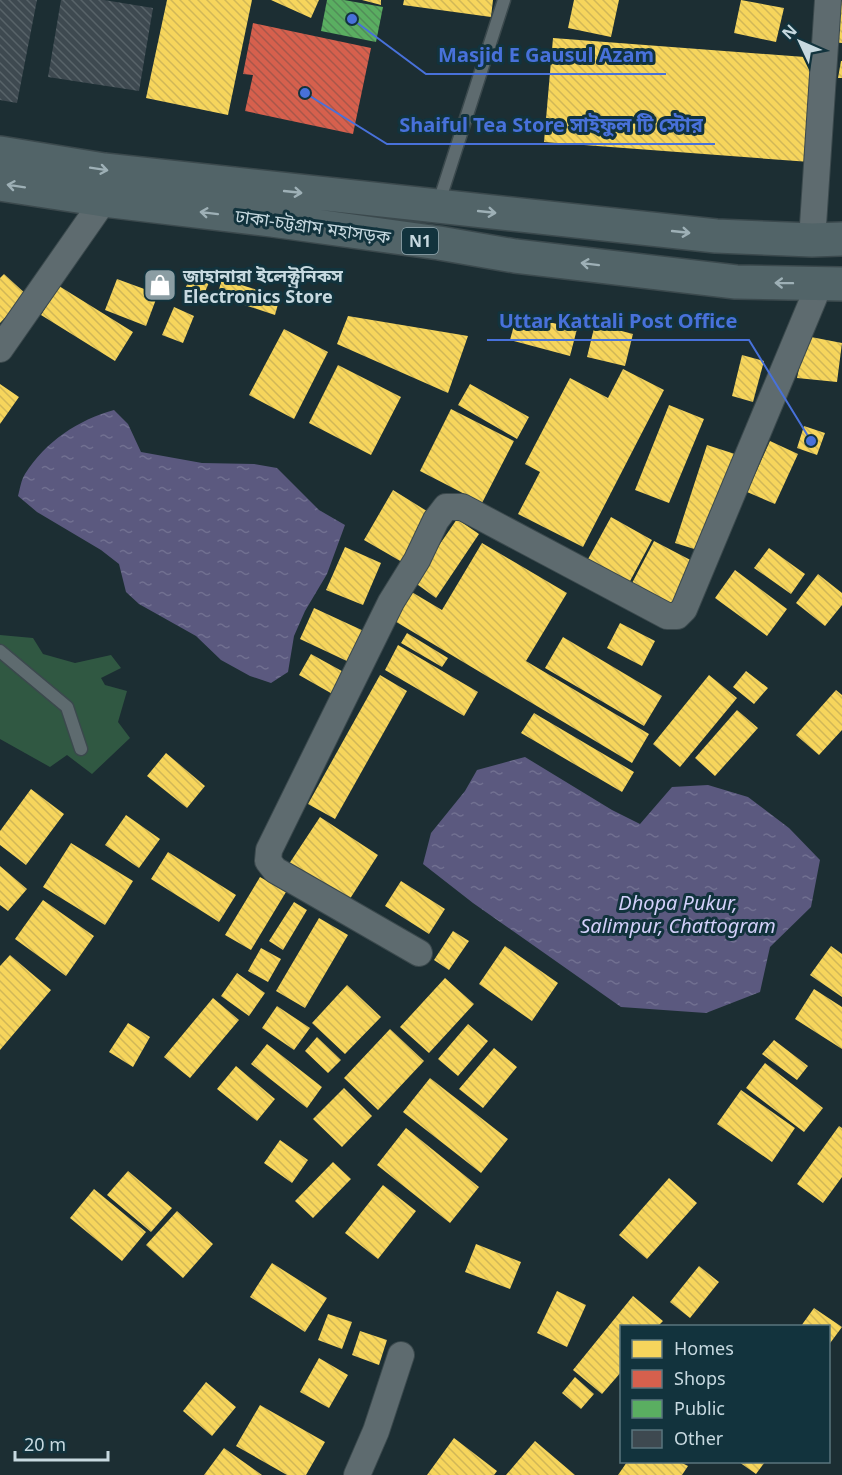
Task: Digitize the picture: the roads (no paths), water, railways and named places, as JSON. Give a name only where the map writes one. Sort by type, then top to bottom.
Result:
[{"type":"highway","name":"ঢাকা-চট্টগ্রাম মহাসড়ক","points":[[0,153],[104,170],[716,236],[827,239]]},
{"type":"highway","name":"ঢাকা-চট্টগ্রাম মহাসড়ক","points":[[0,184],[104,200],[439,243],[515,256],[736,282],[831,284]]},
{"type":"street","points":[[827,239],[828,0]]},
{"type":"street","points":[[0,348],[104,200]]},
{"type":"street","points":[[419,953],[275,870],[268,861],[269,850],[390,602],[417,560],[436,520],[446,507],[462,507],[667,616],[677,616],[684,609],[831,284]]},
{"type":"street","points":[[357,1475],[376,1431],[401,1355]]},
{"type":"lane","points":[[438,206],[504,0]]},
{"type":"lane","points":[[0,651],[67,706],[81,749]]},
{"type":"water","points":[[114,410],[128,424],[141,452],[202,463],[254,464],[277,468],[319,510],[345,525],[327,574],[305,611],[294,636],[288,672],[271,683],[250,676],[221,660],[196,636],[139,604],[126,592],[119,564],[101,550],[37,512],[18,496],[25,474],[33,462],[53,442],[76,426]]},
{"type":"water","name":"Dhopa Pukur, Salimpur, Chattogram","points":[[525,757],[612,810],[640,824],[672,787],[708,785],[748,797],[789,828],[820,860],[811,907],[770,947],[760,992],[706,1013],[621,1007],[473,903],[423,864],[431,833],[465,791],[477,770]]},
{"type":"place","name":"Masjid E Gausul Azam","points":[[352,19]]},
{"type":"place","name":"Shaiful Tea Store সাইফুল টি স্টোর","points":[[305,93]]},
{"type":"place","name":"জাহানারা ইলেক্ট্রনিকস Electronics Store","points":[[160,285]]},
{"type":"place","name":"Uttar Kattali Post Office","points":[[811,441]]}]
